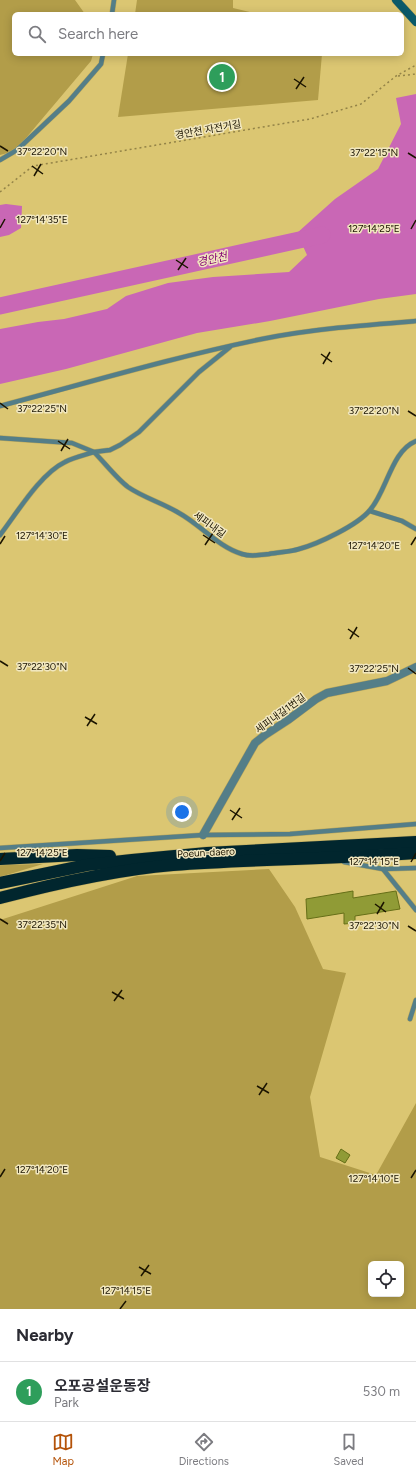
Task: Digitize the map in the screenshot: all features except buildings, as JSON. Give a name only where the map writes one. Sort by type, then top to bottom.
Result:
[{"type":"highway","name":"Poeun-daero","points":[[0,883],[87,865],[207,853],[416,842]]},
{"type":"highway","name":"Poeun-daero","points":[[0,898],[105,874],[172,865],[416,853]]},
{"type":"highway","points":[[0,859],[77,855],[167,857]]},
{"type":"highway","points":[[0,904],[30,890]]},
{"type":"street","points":[[396,0],[416,22]]},
{"type":"street","name":"세피내길1번길","points":[[203,835],[255,743],[264,734],[288,720],[316,699],[327,693],[386,681],[416,667]]},
{"type":"lane","points":[[112,12],[114,0]]},
{"type":"lane","points":[[0,160],[17,150],[69,101],[101,64],[103,56]]},
{"type":"lane","points":[[0,406],[264,339],[338,327],[416,321]]},
{"type":"lane","points":[[0,535],[43,478],[53,469],[66,461],[94,452],[110,450],[139,432],[199,372],[232,346]]},
{"type":"lane","points":[[0,438],[72,443],[94,452]]},
{"type":"lane","name":"세피내길","points":[[94,452],[126,486],[180,513],[232,550],[244,555],[254,556],[298,550],[315,543],[362,518],[370,511],[380,496],[396,460],[410,444],[416,441]]},
{"type":"lane","points":[[370,511],[402,521],[416,529]]},
{"type":"lane","points":[[0,848],[203,835],[290,834],[416,824]]},
{"type":"lane","points":[[325,858],[383,868],[416,868]]},
{"type":"lane","points":[[383,868],[416,910]]},
{"type":"lane","points":[[410,1019],[416,1000]]},
{"type":"path","name":"경안천 자전거길","points":[[0,192],[33,166],[317,117],[361,104],[396,76],[416,65]]},
{"type":"path","points":[[396,76],[416,74]]},
{"type":"shaded area","points":[[0,0],[75,0],[84,12],[12,12],[12,56],[92,56],[91,61],[15,151],[0,155]]},
{"type":"shaded area","points":[[137,0],[233,0],[233,8],[250,12],[135,12]]},
{"type":"shaded area","points":[[128,56],[322,56],[318,100],[118,117]]},
{"type":"shaded area","points":[[416,94],[416,294],[379,299],[270,321],[197,333],[66,369],[0,384],[0,329],[64,319],[107,309],[126,296],[168,283],[213,277],[289,272],[307,255],[297,233],[335,199],[378,169],[401,124],[396,98]]},
{"type":"shaded area","points":[[6,204],[22,206],[21,228],[9,235],[0,237],[0,205]]},
{"type":"shaded area","points":[[43,864],[0,877],[0,865]]},
{"type":"shaded area","points":[[269,869],[295,907],[323,969],[346,973],[310,1097],[320,1157],[376,1175],[416,1103],[416,1309],[0,1309],[0,920],[137,876]]},
{"type":"waterway","name":"경안천","points":[[0,306],[322,235]]},
{"type":"place","name":"오포공설운동장","points":[[222,77]]}]
